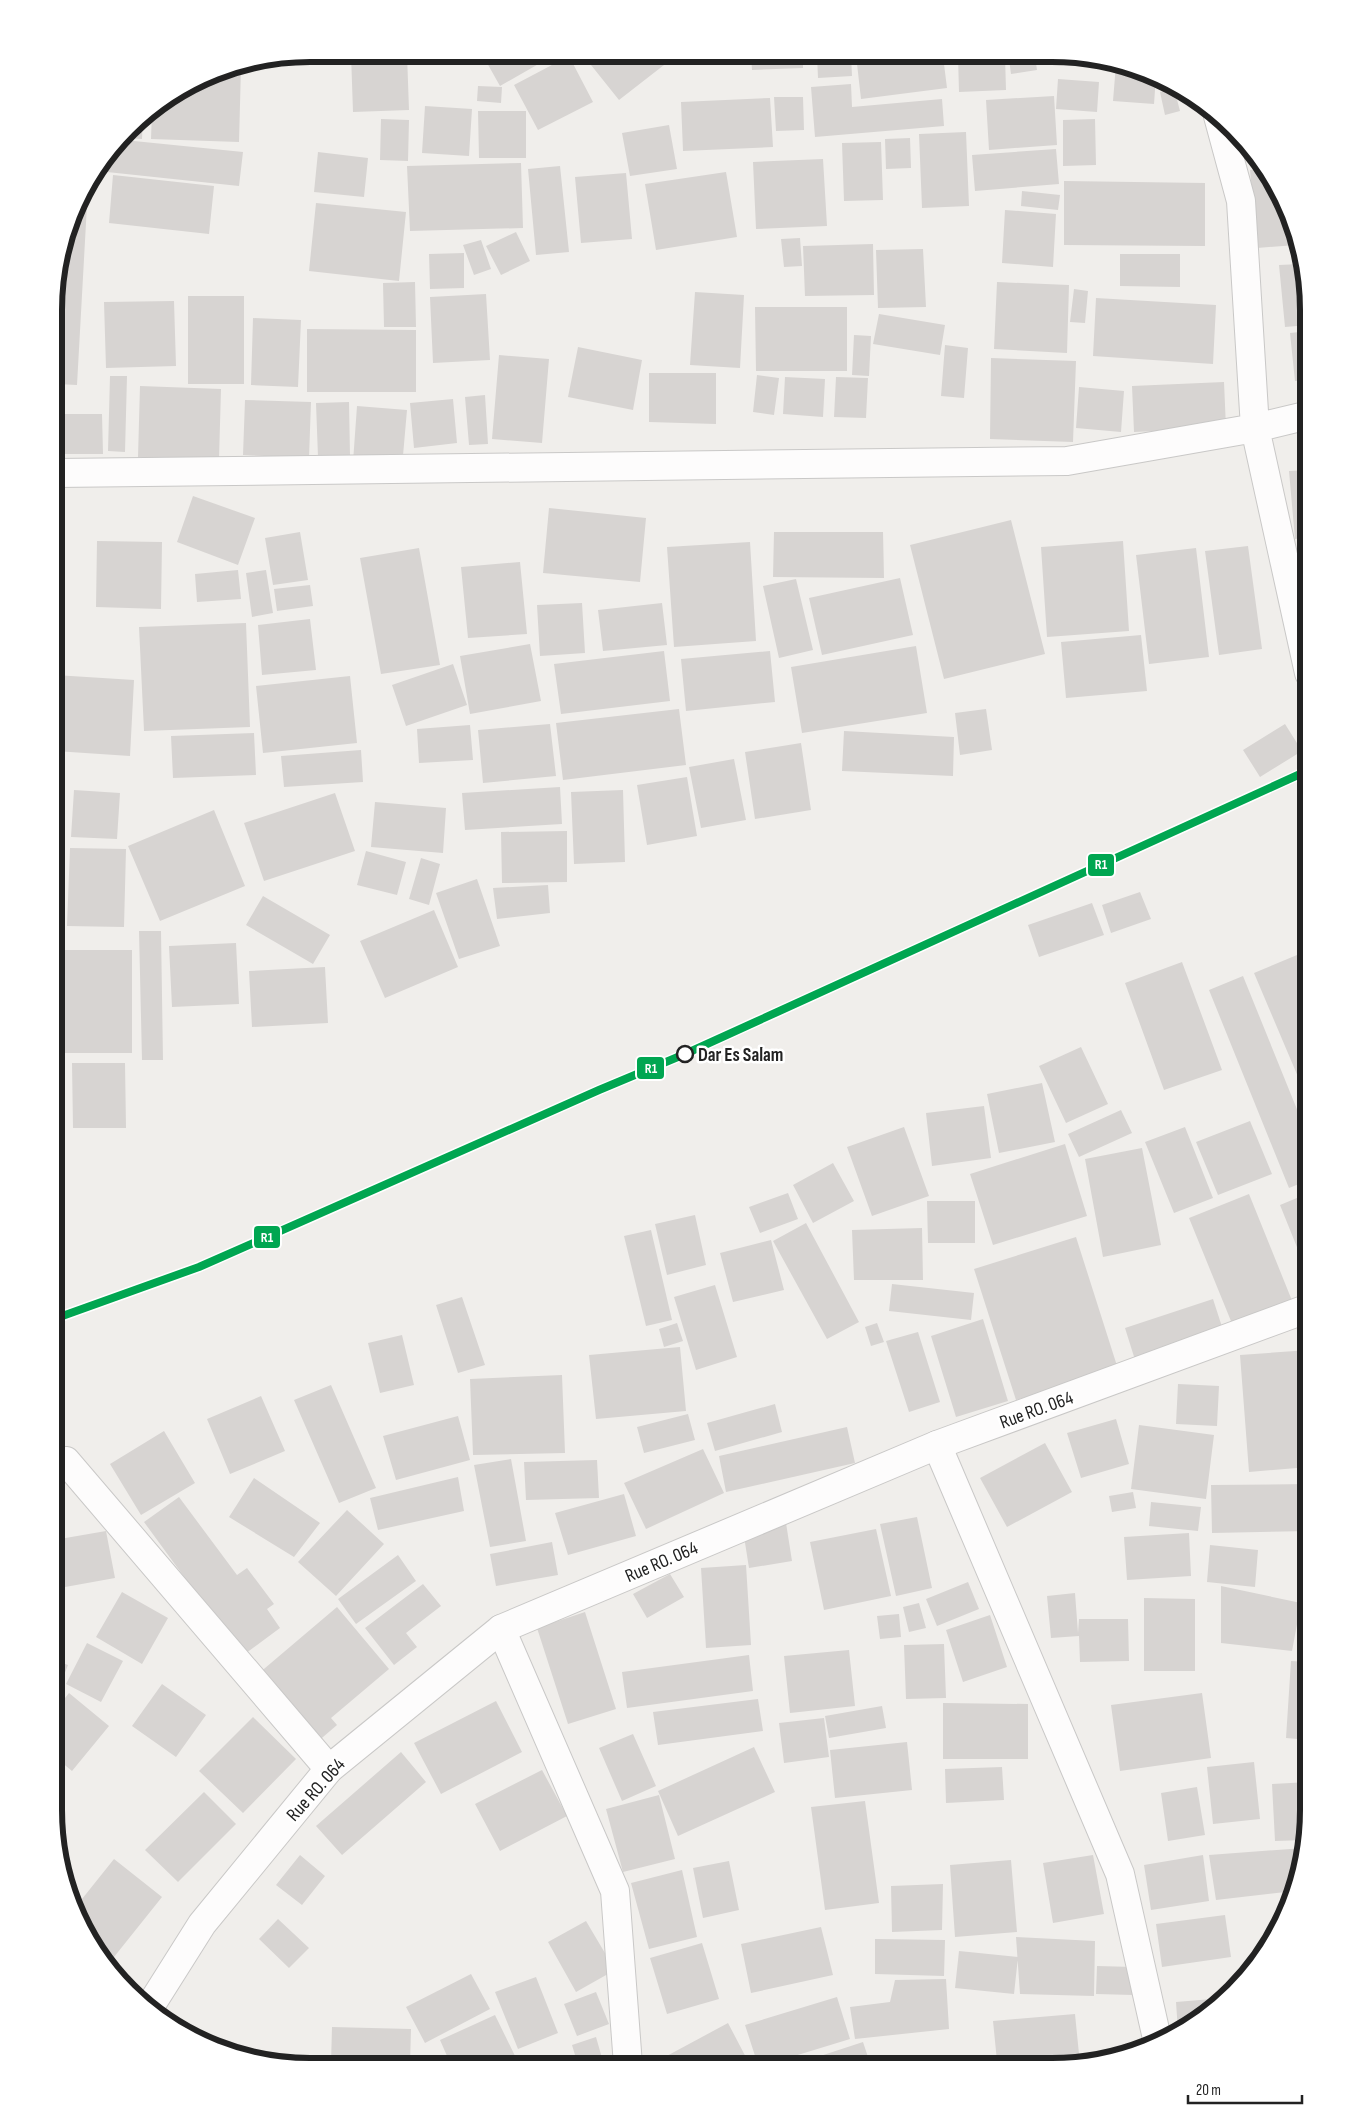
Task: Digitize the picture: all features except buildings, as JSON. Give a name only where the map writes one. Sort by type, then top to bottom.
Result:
[{"type":"street","points":[[1222,129],[1241,201],[1254,428],[1300,633]]},
{"type":"street","points":[[62,473],[1067,461],[1254,428],[1300,418]]},
{"type":"street","name":"Rue RO. 064","points":[[153,2001],[202,1924],[329,1768],[501,1629],[937,1445],[1300,1311]]},
{"type":"street","points":[[937,1445],[1120,1874],[1156,2035]]},
{"type":"street","points":[[66,1461],[329,1768]]},
{"type":"street","points":[[501,1629],[615,1892],[627,2058]]},
{"type":"transit line","name":"R1","points":[[62,1316],[199,1267],[599,1090],[685,1054],[1300,774]]},
{"type":"place","name":"Dar Es Salam","points":[[685,1054]]}]
